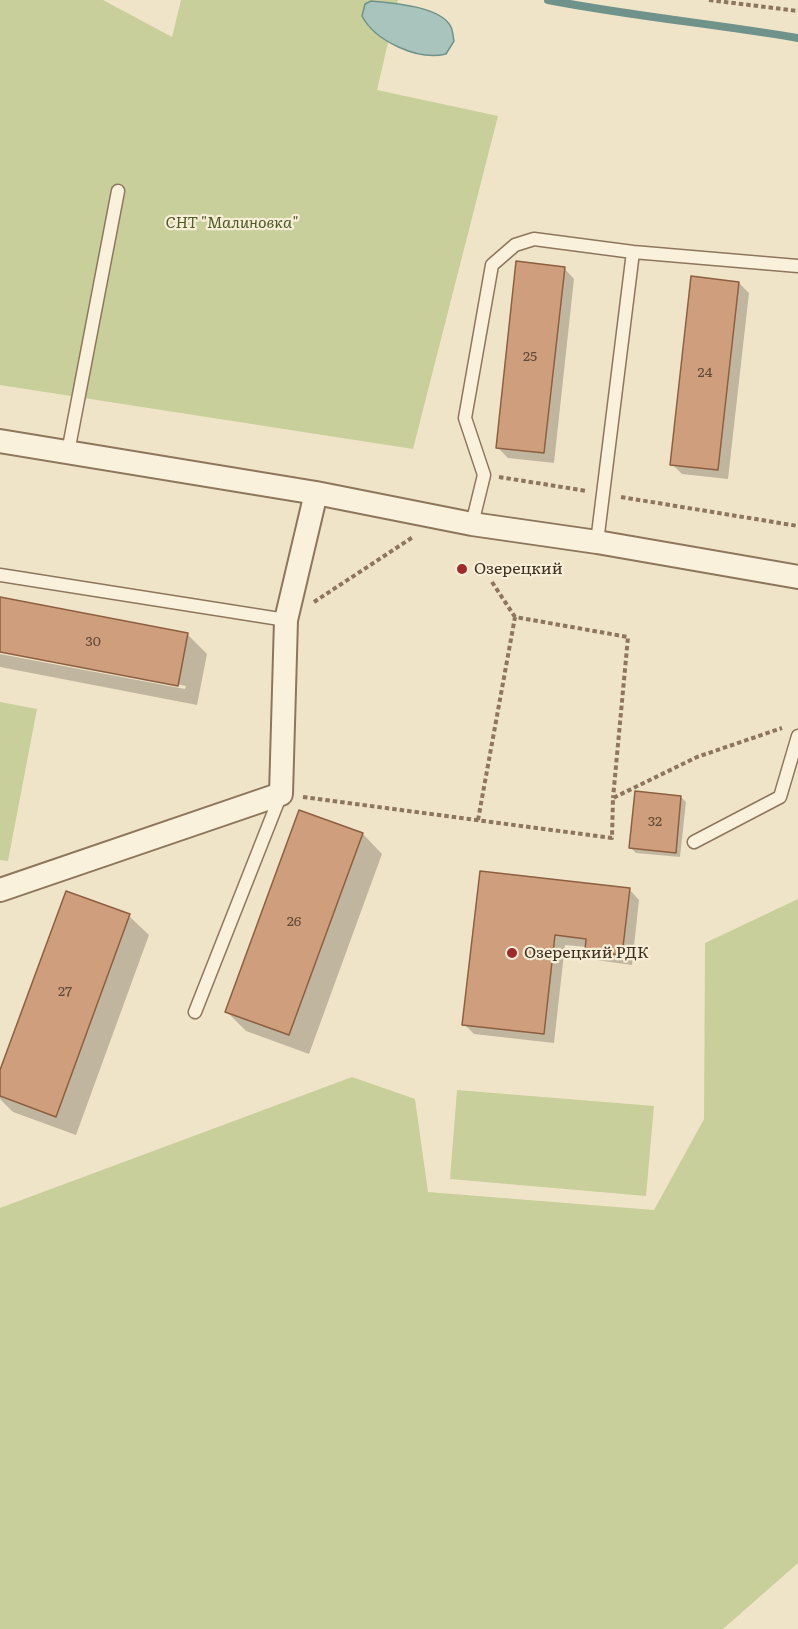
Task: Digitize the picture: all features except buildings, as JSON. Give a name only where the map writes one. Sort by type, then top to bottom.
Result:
[{"type":"street","points":[[0,441],[316,493],[472,525],[597,542],[798,577]]},
{"type":"street","points":[[0,890],[281,794],[286,620],[316,493]]},
{"type":"lane","points":[[68,452],[118,191]]},
{"type":"lane","points":[[472,525],[484,475],[465,418],[492,265],[515,245],[534,239],[633,252],[798,266]]},
{"type":"lane","points":[[597,542],[633,252]]},
{"type":"lane","points":[[0,575],[286,620]]},
{"type":"lane","points":[[694,842],[780,797],[798,736]]},
{"type":"lane","points":[[195,1012],[281,794]]},
{"type":"path","points":[[709,0],[798,11]]},
{"type":"path","points":[[484,475],[798,526]]},
{"type":"path","points":[[286,620],[442,518]]},
{"type":"path","points":[[478,820],[515,617],[492,582]]},
{"type":"path","points":[[281,794],[612,838],[613,798],[628,637],[515,617]]},
{"type":"path","points":[[613,798],[697,757],[787,726]]},
{"type":"green space","name":"СНТ \"Малиновка\"","points":[[0,0],[103,0],[172,37],[181,0],[398,0],[377,90],[498,116],[413,449],[0,385]]},
{"type":"green space","points":[[0,702],[37,709],[8,861],[0,860]]},
{"type":"green space","points":[[798,899],[798,1563],[723,1629],[0,1629],[0,1208],[352,1077],[415,1099],[428,1192],[654,1210],[704,1119],[705,943]]},
{"type":"green space","points":[[457,1090],[654,1106],[646,1196],[450,1179]]},
{"type":"water","points":[[371,1],[415,7],[437,14],[451,27],[454,41],[446,54],[423,55],[398,47],[377,33],[362,16],[365,4]]},
{"type":"waterway","points":[[548,0],[798,38]]},
{"type":"place","name":"Озерецкий","points":[[462,569]]},
{"type":"place","name":"Озерецкий РДК","points":[[512,953]]}]
